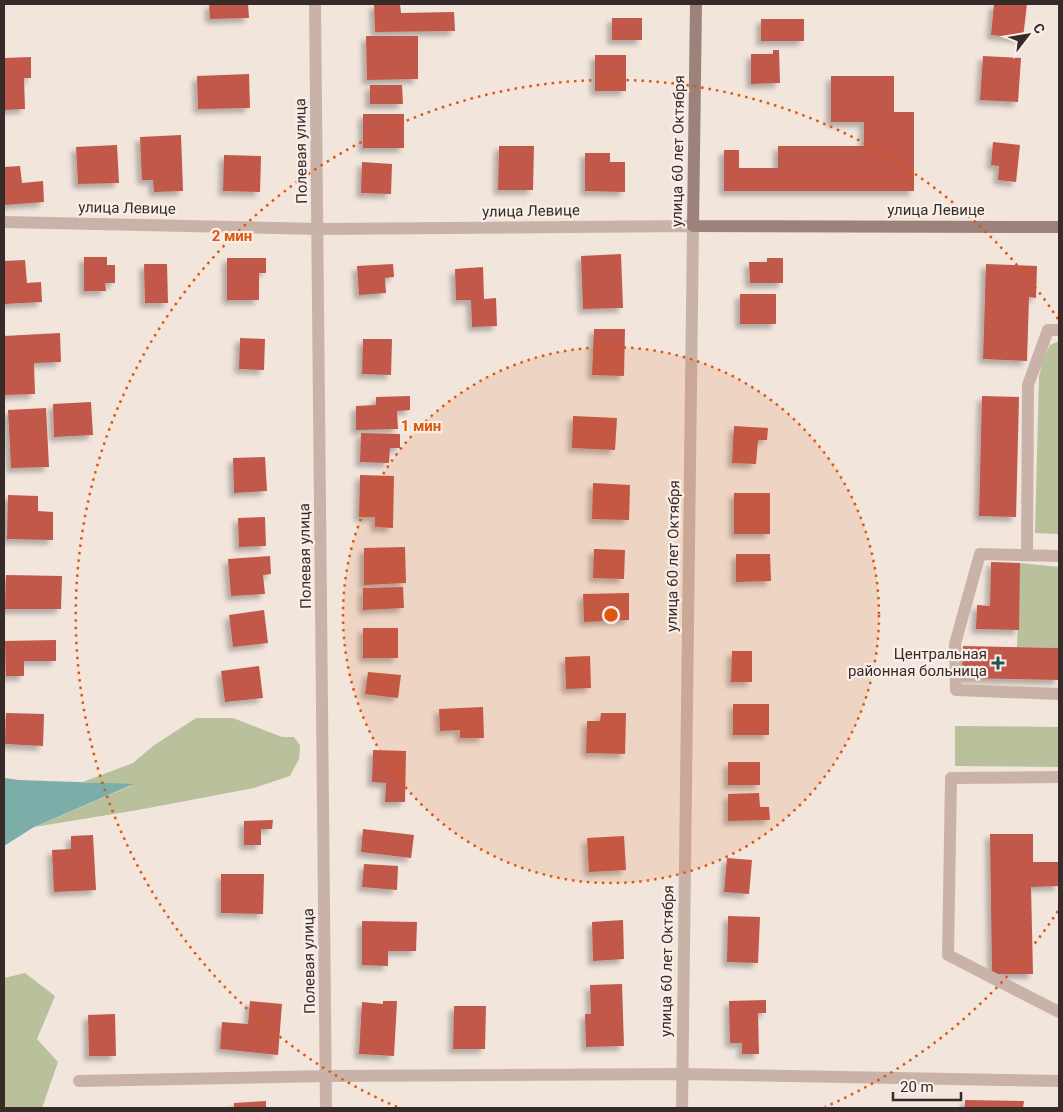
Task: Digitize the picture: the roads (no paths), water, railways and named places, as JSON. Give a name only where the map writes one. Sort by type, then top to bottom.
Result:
[{"type":"street","name":"Полевая улица","points":[[315,4],[319,229],[326,1108]]},
{"type":"street","name":"улица 60 лет Октября","points":[[682,1108],[696,4]]},
{"type":"street","name":"улица Левице","points":[[4,222],[319,229],[1059,226]]},
{"type":"street","points":[[1026,555],[1028,385],[1048,330],[1059,330]]},
{"type":"street","points":[[1059,556],[980,554],[955,644],[956,690],[1059,694]]},
{"type":"street","points":[[1059,777],[951,778],[948,955],[1059,1012]]},
{"type":"street","points":[[79,1081],[326,1076],[682,1074],[1059,1081]]},
{"type":"water","points":[[4,778],[134,784],[34,827],[4,846]]},
{"type":"place","name":"Центральная районная больница","points":[[998,663]]}]
